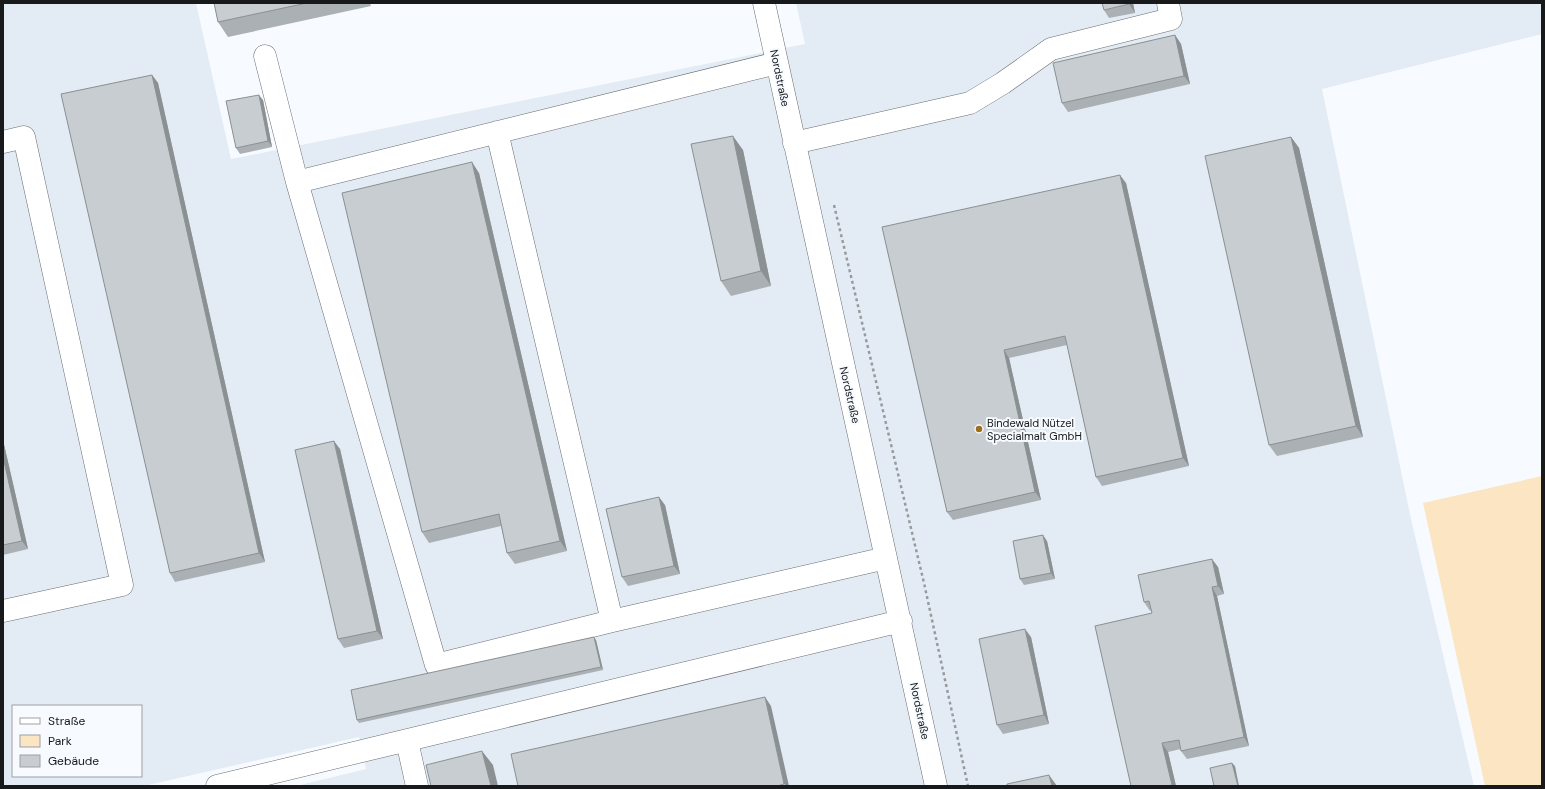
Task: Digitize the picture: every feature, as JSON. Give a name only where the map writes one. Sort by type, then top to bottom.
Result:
[{"type":"street","name":"Nordstraße","points":[[764,3],[936,786]]},
{"type":"street","points":[[794,143],[970,103],[1003,84],[1051,49],[1171,19],[1168,3]]},
{"type":"street","points":[[265,56],[297,182],[436,665],[612,621],[886,558]]},
{"type":"street","points":[[297,182],[777,63]]},
{"type":"street","points":[[497,132],[612,621]]},
{"type":"street","points":[[3,142],[24,137],[122,585],[3,611]]},
{"type":"street","points":[[218,786],[900,622]]},
{"type":"street","points":[[407,741],[417,786]]},
{"type":"path","points":[[833,200],[924,583],[968,786]]},
{"type":"shaded area","points":[[3,3],[196,3],[231,159],[805,44],[796,3],[1542,3],[1542,34],[1322,89],[1411,519],[1474,786],[296,786],[366,769],[359,737],[144,786],[3,786]]},
{"type":"green space","points":[[1542,476],[1542,786],[1485,786],[1423,503]]},
{"type":"building","points":[[214,3],[307,3],[218,22]]},
{"type":"building","points":[[1102,3],[1128,3],[1129,4],[1104,10]]},
{"type":"building","points":[[1175,35],[1184,76],[1062,103],[1053,63]]},
{"type":"building","points":[[152,75],[259,553],[170,573],[61,94]]},
{"type":"building","points":[[259,95],[268,141],[236,148],[226,101]]},
{"type":"building","points":[[733,136],[761,271],[721,281],[691,144]]},
{"type":"building","points":[[1291,137],[1356,426],[1269,445],[1205,156]]},
{"type":"building","points":[[472,162],[560,541],[507,553],[499,514],[422,532],[342,193]]},
{"type":"building","points":[[1120,175],[1183,458],[1096,477],[1065,336],[1004,350],[1035,492],[947,512],[882,227]]},
{"type":"building","points":[[334,441],[377,631],[338,639],[295,450]]},
{"type":"building","points":[[3,457],[22,541],[3,545]]},
{"type":"building","points":[[659,497],[674,566],[622,577],[606,509]]},
{"type":"building","points":[[1043,535],[1051,573],[1020,579],[1013,541]]},
{"type":"building","points":[[1212,559],[1218,586],[1212,587],[1244,737],[1181,751],[1179,740],[1162,743],[1172,785],[1131,786],[1095,626],[1152,613],[1149,601],[1144,602],[1138,575]]},
{"type":"building","points":[[1025,629],[1044,715],[997,725],[979,639]]},
{"type":"building","points":[[594,637],[601,667],[357,720],[351,690]]},
{"type":"building","points":[[765,697],[784,784],[777,786],[518,786],[511,754]]},
{"type":"building","points":[[482,751],[491,786],[431,786],[426,765]]},
{"type":"building","points":[[1232,763],[1238,786],[1214,786],[1210,768]]},
{"type":"building","points":[[1049,775],[1052,786],[1007,786],[1007,784]]},
{"type":"place","name":"Bindewald Nützel Specialmalt GmbH","points":[[979,429]]}]
